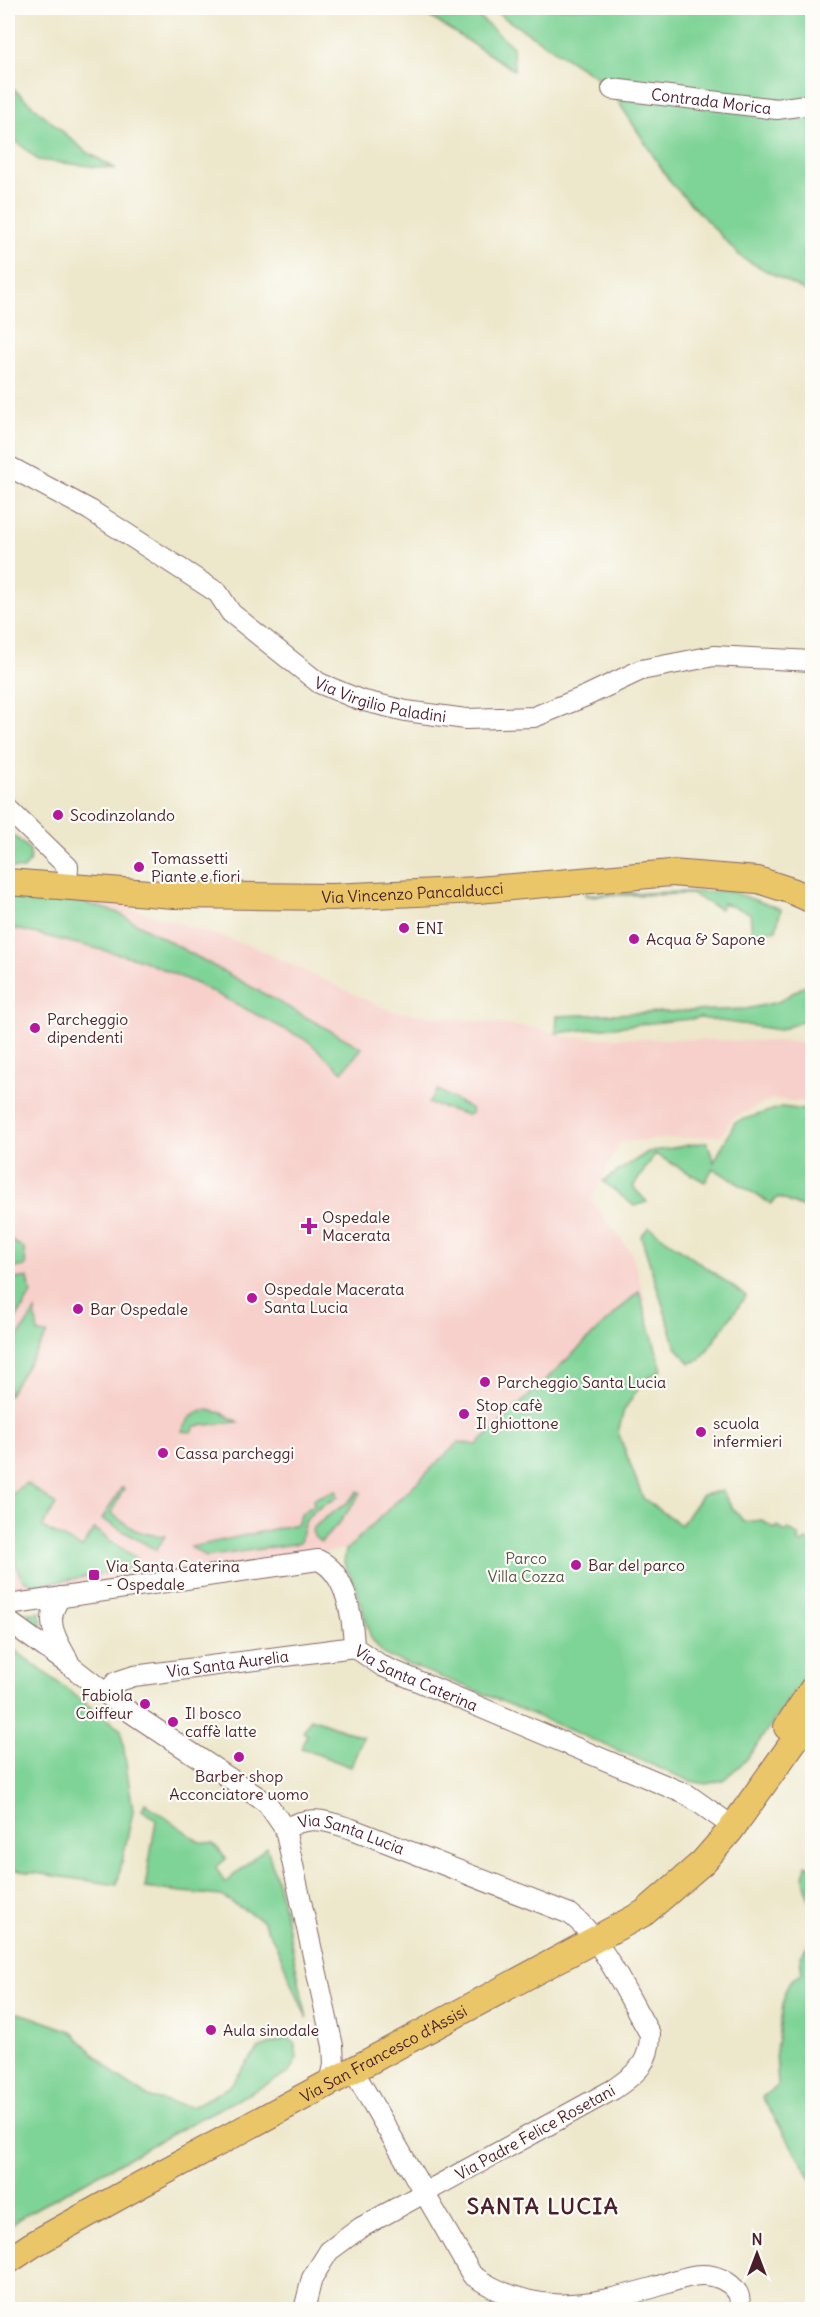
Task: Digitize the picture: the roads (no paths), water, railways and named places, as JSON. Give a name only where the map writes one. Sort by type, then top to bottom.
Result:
[{"type":"main road","name":"Via Vincenzo Pancalducci","points":[[8,882],[174,895],[333,897],[478,890],[670,873],[758,880],[813,900]]},
{"type":"main road","points":[[730,1819],[813,1690]]},
{"type":"main road","points":[[595,1939],[654,1892],[730,1819],[813,1716]]},
{"type":"main road","name":"Via San Francesco d'Assisi","points":[[8,2261],[130,2190],[644,1912],[703,1862],[730,1819]]},
{"type":"street","name":"Contrada Morica","points":[[612,89],[777,109],[813,104]]},
{"type":"street","name":"Via Virgilio Paladini","points":[[8,466],[90,510],[218,593],[231,613],[319,683],[360,700],[406,711],[466,719],[534,717],[641,670],[714,656],[813,661]]},
{"type":"street","points":[[8,809],[68,867],[67,887]]},
{"type":"street","name":"Via Santa Caterina","points":[[8,1605],[318,1560],[326,1563],[336,1575],[352,1616],[354,1647],[382,1666],[688,1795],[730,1819]]},
{"type":"street","name":"Via Santa Lucia","points":[[61,1597],[53,1607],[50,1616],[53,1629],[72,1667]]},
{"type":"street","name":"Via Santa Lucia","points":[[8,1621],[127,1710],[267,1803],[285,1829],[304,1820],[320,1820],[352,1829],[551,1905],[583,1923],[595,1939]]},
{"type":"street","name":"Via Santa Aurelia","points":[[106,1694],[116,1682],[134,1676],[354,1647]]},
{"type":"street","points":[[285,1829],[333,2046],[334,2065],[330,2083]]},
{"type":"street","name":"Via Padre Felice Rosetani","points":[[304,2310],[312,2278],[329,2251],[360,2228],[614,2089],[641,2067],[650,2050],[650,2034],[595,1939]]},
{"type":"street","points":[[353,2070],[472,2275],[491,2289],[511,2299],[544,2306],[584,2305],[701,2275],[724,2279],[738,2293],[740,2310]]},
{"type":"place","name":"Scodinzolando","points":[[58,815]]},
{"type":"place","name":"Tomassetti Piante e fiori","points":[[139,867]]},
{"type":"place","name":"ENI","points":[[404,928]]},
{"type":"place","name":"Acqua & Sapone","points":[[634,939]]},
{"type":"place","name":"Parcheggio dipendenti","points":[[35,1028]]},
{"type":"place","name":"Ospedale Macerata","points":[[309,1226]]},
{"type":"place","name":"Ospedale Macerata Santa Lucia","points":[[252,1298]]},
{"type":"place","name":"Bar Ospedale","points":[[78,1309]]},
{"type":"place","name":"Parcheggio Santa Lucia","points":[[485,1382]]},
{"type":"place","name":"Stop cafè Il ghiottone","points":[[464,1414]]},
{"type":"place","name":"scuola infermieri","points":[[701,1432]]},
{"type":"place","name":"Cassa parcheggi","points":[[163,1453]]},
{"type":"place","name":"Bar del parco","points":[[576,1565]]},
{"type":"place","name":"Via Santa Caterina - Ospedale","points":[[94,1575]]},
{"type":"place","name":"Fabiola Coiffeur","points":[[145,1704]]},
{"type":"place","name":"Il bosco caffè latte","points":[[173,1722]]},
{"type":"place","name":"Barber shop Acconciatore uomo","points":[[239,1757]]},
{"type":"place","name":"Aula sinodale","points":[[211,2030]]},
{"type":"district","name":"SANTA LUCIA","points":[[543,2206]]},
{"type":"park label","name":"Parco Villa Cozza","points":[[526,1567]]}]
